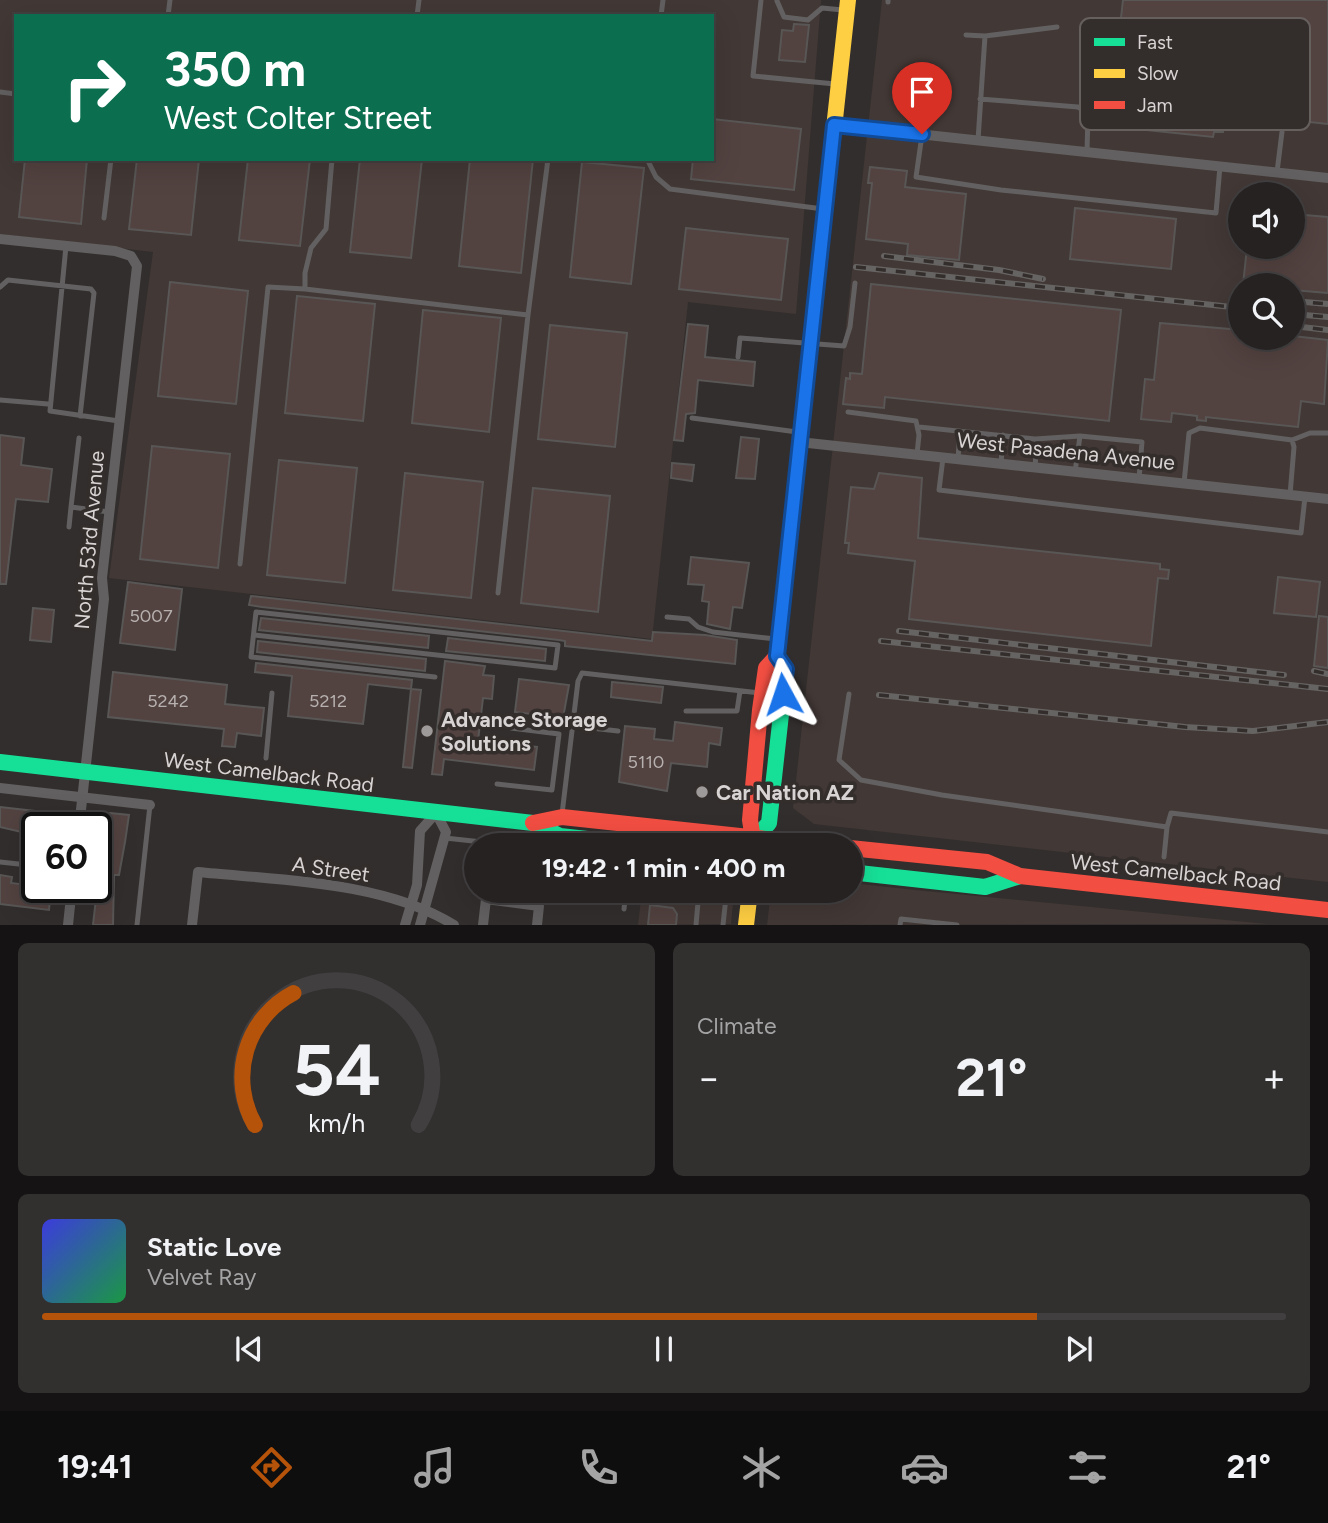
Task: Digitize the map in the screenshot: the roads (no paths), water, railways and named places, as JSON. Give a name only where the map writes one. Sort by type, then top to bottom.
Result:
[{"type":"main road","points":[[753,833],[750,820],[763,693],[766,668],[777,656],[847,5]]},
{"type":"main road","points":[[762,833],[769,823],[786,669],[777,656]]},
{"type":"main road","name":"West Camelback Road","points":[[0,762],[533,824],[553,833]]},
{"type":"main road","name":"West Camelback Road","points":[[533,824],[562,817],[686,833]]},
{"type":"main road","name":"West Camelback Road","points":[[863,849],[987,862],[1020,876],[1328,909]]},
{"type":"main road","name":"West Camelback Road","points":[[863,873],[985,887],[1020,876]]},
{"type":"main road","points":[[746,925],[748,903]]},
{"type":"street","points":[[834,125],[1328,178]]},
{"type":"street","points":[[0,239],[66,246]]},
{"type":"street","name":"North 53rd Avenue","points":[[66,246],[131,256],[136,266],[102,578],[104,599],[81,812]]},
{"type":"street","name":"West Pasadena Avenue","points":[[800,437],[958,459],[1328,499]]},
{"type":"street","points":[[0,788],[150,805]]},
{"type":"street","points":[[405,925],[417,885],[420,831],[436,813],[446,832],[421,925]]},
{"type":"street","name":"A Street","points":[[192,925],[198,872],[348,889],[426,911],[454,925]]},
{"type":"street","points":[[483,925],[486,899],[540,906],[537,925]]},
{"type":"street","points":[[68,925],[70,903]]},
{"type":"lane","points":[[761,0],[753,76],[838,85]]},
{"type":"lane","points":[[769,0],[778,0],[784,17],[808,20],[822,8],[847,5]]},
{"type":"lane","points":[[816,0],[822,8]]},
{"type":"lane","points":[[966,35],[985,36],[1057,27]]},
{"type":"lane","points":[[978,140],[985,36]]},
{"type":"lane","points":[[980,99],[1080,108]]},
{"type":"lane","points":[[1087,152],[1088,130]]},
{"type":"lane","points":[[1277,172],[1282,132]]},
{"type":"lane","points":[[922,134],[916,177],[1075,199],[1216,213],[1220,166]]},
{"type":"lane","points":[[104,218],[111,161]]},
{"type":"lane","points":[[305,289],[305,273],[312,248],[326,229],[331,161]]},
{"type":"lane","points":[[498,593],[548,161]]},
{"type":"lane","points":[[648,161],[656,177],[670,189],[825,209]]},
{"type":"lane","points":[[66,246],[48,404],[50,411],[55,414],[119,421]]},
{"type":"lane","points":[[0,287],[8,280],[63,283],[91,289],[94,293],[80,416]]},
{"type":"lane","points":[[738,357],[740,338],[837,348],[846,344],[855,283]]},
{"type":"lane","points":[[240,564],[268,288],[305,289],[528,315]]},
{"type":"lane","points":[[0,400],[48,404]]},
{"type":"lane","points":[[848,412],[910,418],[919,427],[1037,439],[1080,436],[1142,442],[1139,479]]},
{"type":"lane","points":[[692,418],[800,437]]},
{"type":"lane","points":[[917,454],[919,427]]},
{"type":"lane","points":[[1184,484],[1189,433],[1195,428],[1292,440],[1310,433],[1328,433]]},
{"type":"lane","points":[[958,459],[960,431]]},
{"type":"lane","points":[[1001,464],[1003,435]]},
{"type":"lane","points":[[1075,471],[1080,436]]},
{"type":"lane","points":[[69,527],[79,438]]},
{"type":"lane","points":[[1035,467],[1037,439]]},
{"type":"lane","points":[[1290,495],[1294,447],[1292,440]]},
{"type":"lane","points":[[943,457],[939,491],[1301,533],[1306,497]]},
{"type":"lane","points":[[71,507],[109,512]]},
{"type":"lane","points":[[254,635],[555,668],[558,645],[256,612],[251,657],[435,677]]},
{"type":"lane","points":[[667,617],[689,619],[698,628],[713,632],[779,639]]},
{"type":"lane","points":[[560,833],[578,681],[582,673],[587,671],[763,693]]},
{"type":"lane","points":[[686,711],[737,711],[740,691]]},
{"type":"lane","points":[[266,758],[272,694]]},
{"type":"lane","points":[[849,694],[839,760],[861,780],[942,795],[1167,827]]},
{"type":"lane","points":[[573,726],[618,731]]},
{"type":"lane","points":[[497,784],[552,790],[559,734],[511,728]]},
{"type":"lane","points":[[137,925],[150,805]]},
{"type":"lane","points":[[1164,857],[1171,813],[1328,832]]},
{"type":"lane","points":[[445,838],[464,840]]},
{"type":"lane","points":[[0,862],[21,864]]},
{"type":"lane","points":[[624,909],[625,903]]},
{"type":"lane","points":[[696,925],[698,903]]},
{"type":"lane","points":[[723,925],[725,903]]},
{"type":"lane","points":[[900,925],[901,919],[957,925]]},
{"type":"railway","points":[[884,256],[999,270],[1043,279]]},
{"type":"railway","points":[[856,267],[1228,307]]},
{"type":"railway","points":[[1305,302],[1328,304]]},
{"type":"railway","points":[[1305,315],[1328,317]]},
{"type":"railway","points":[[1305,327],[1328,330]]},
{"type":"railway","points":[[899,631],[1284,675]]},
{"type":"railway","points":[[881,641],[1328,689]]},
{"type":"railway","points":[[1314,671],[1328,674]]},
{"type":"railway","points":[[879,695],[1185,727],[1253,731],[1328,722]]},
{"type":"place","name":"Advance Storage Solutions","points":[[427,731]]},
{"type":"place","name":"Car Nation AZ","points":[[702,792]]}]
